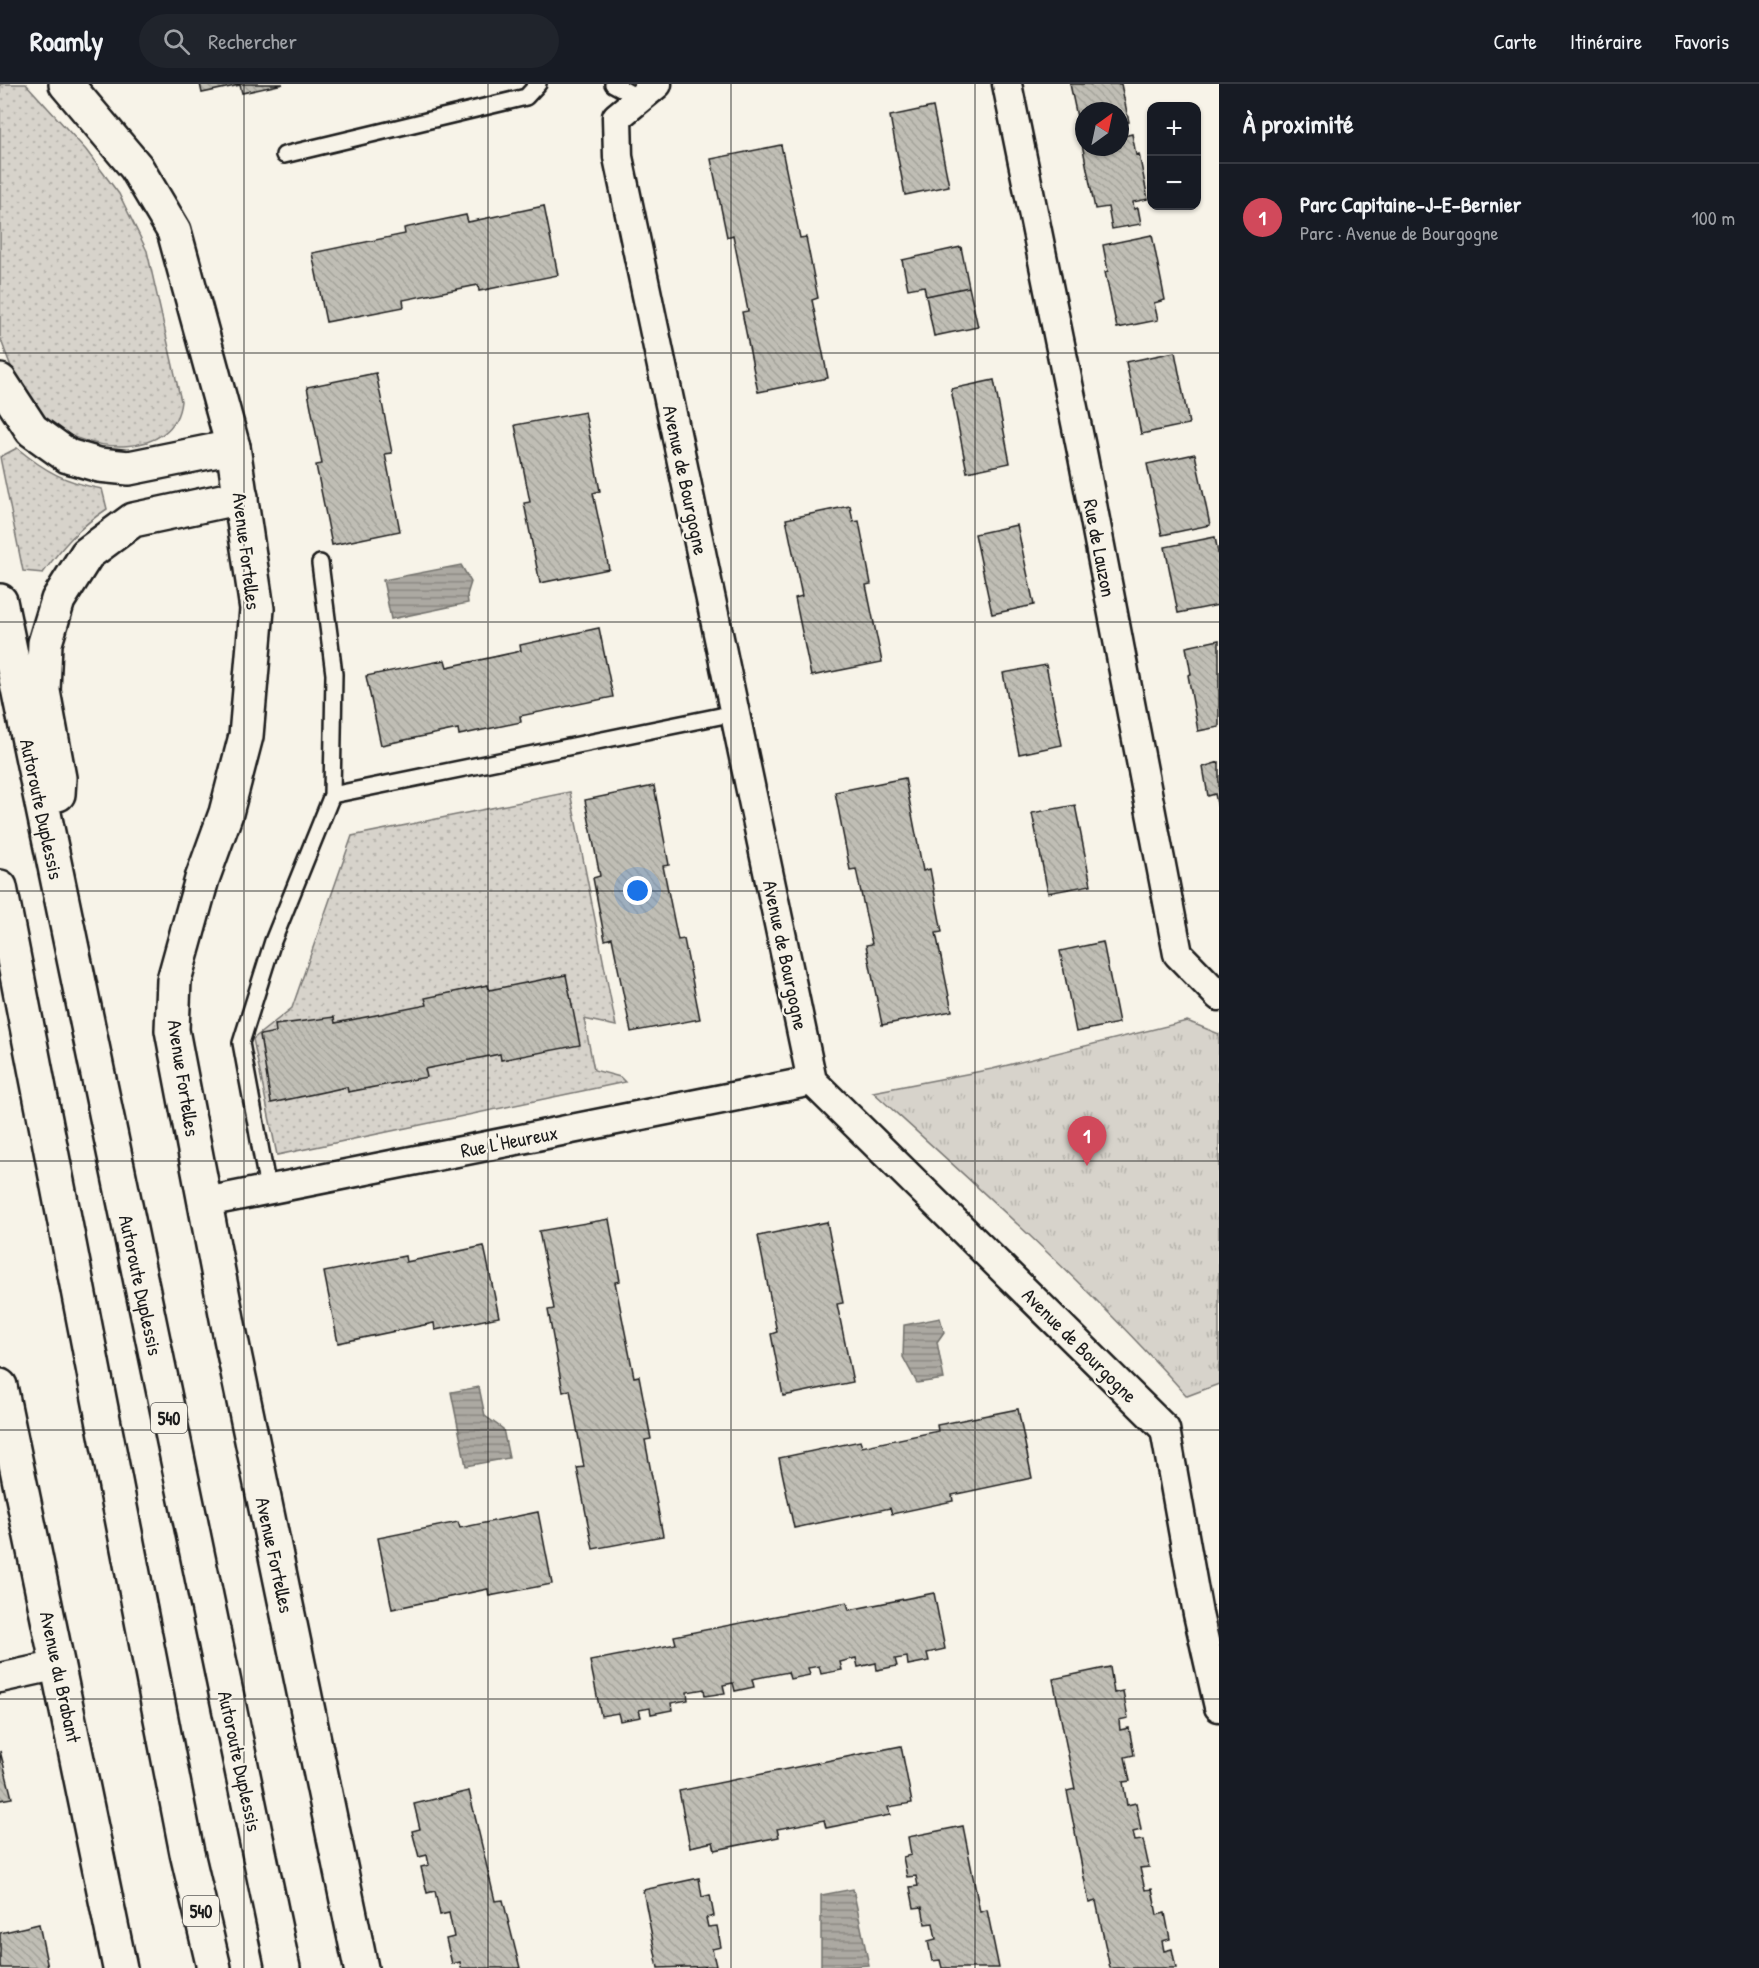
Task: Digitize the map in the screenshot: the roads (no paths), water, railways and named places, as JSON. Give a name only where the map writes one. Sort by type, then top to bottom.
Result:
[{"type":"main road","name":"Avenue Fortelles","points":[[66,84],[136,167],[174,231],[233,447],[241,497],[257,609],[246,736],[226,813],[202,879],[174,980],[172,1030],[229,1329],[361,1968]]},
{"type":"main road","points":[[0,381],[32,430],[68,456],[99,465],[129,468],[233,447]]},
{"type":"main road","points":[[54,868],[59,778],[44,691],[45,643],[58,600],[87,554],[133,520],[241,497]]},
{"type":"main road","name":"Autoroute Duplessis","points":[[0,601],[283,1968]]},
{"type":"main road","name":"540","points":[[0,887],[187,1853],[214,1968]]},
{"type":"main road","name":"Avenue du Brabant","points":[[0,1386],[120,1968]]},
{"type":"main road","points":[[187,1853],[201,1968]]},
{"type":"street","name":"Rue de Lauzon","points":[[1008,84],[1083,457],[1178,954],[1219,996]]},
{"type":"street","name":"Avenue de Bourgogne","points":[[648,91],[617,117],[618,157],[812,1081],[1165,1429],[1198,1614],[1219,1707]]},
{"type":"street","name":"Rue L'Heureux","points":[[206,1202],[812,1081]]},
{"type":"street","points":[[0,1678],[59,1665]]},
{"type":"lane","points":[[284,155],[526,98],[538,84]]},
{"type":"lane","points":[[613,84],[648,91]]},
{"type":"lane","points":[[268,1189],[241,1043],[273,941],[332,795],[334,674],[320,563]]},
{"type":"lane","points":[[332,795],[735,713]]},
{"type":"place","name":"Parc Capitaine-J-E-Bernier","points":[[1087,1166]]}]
